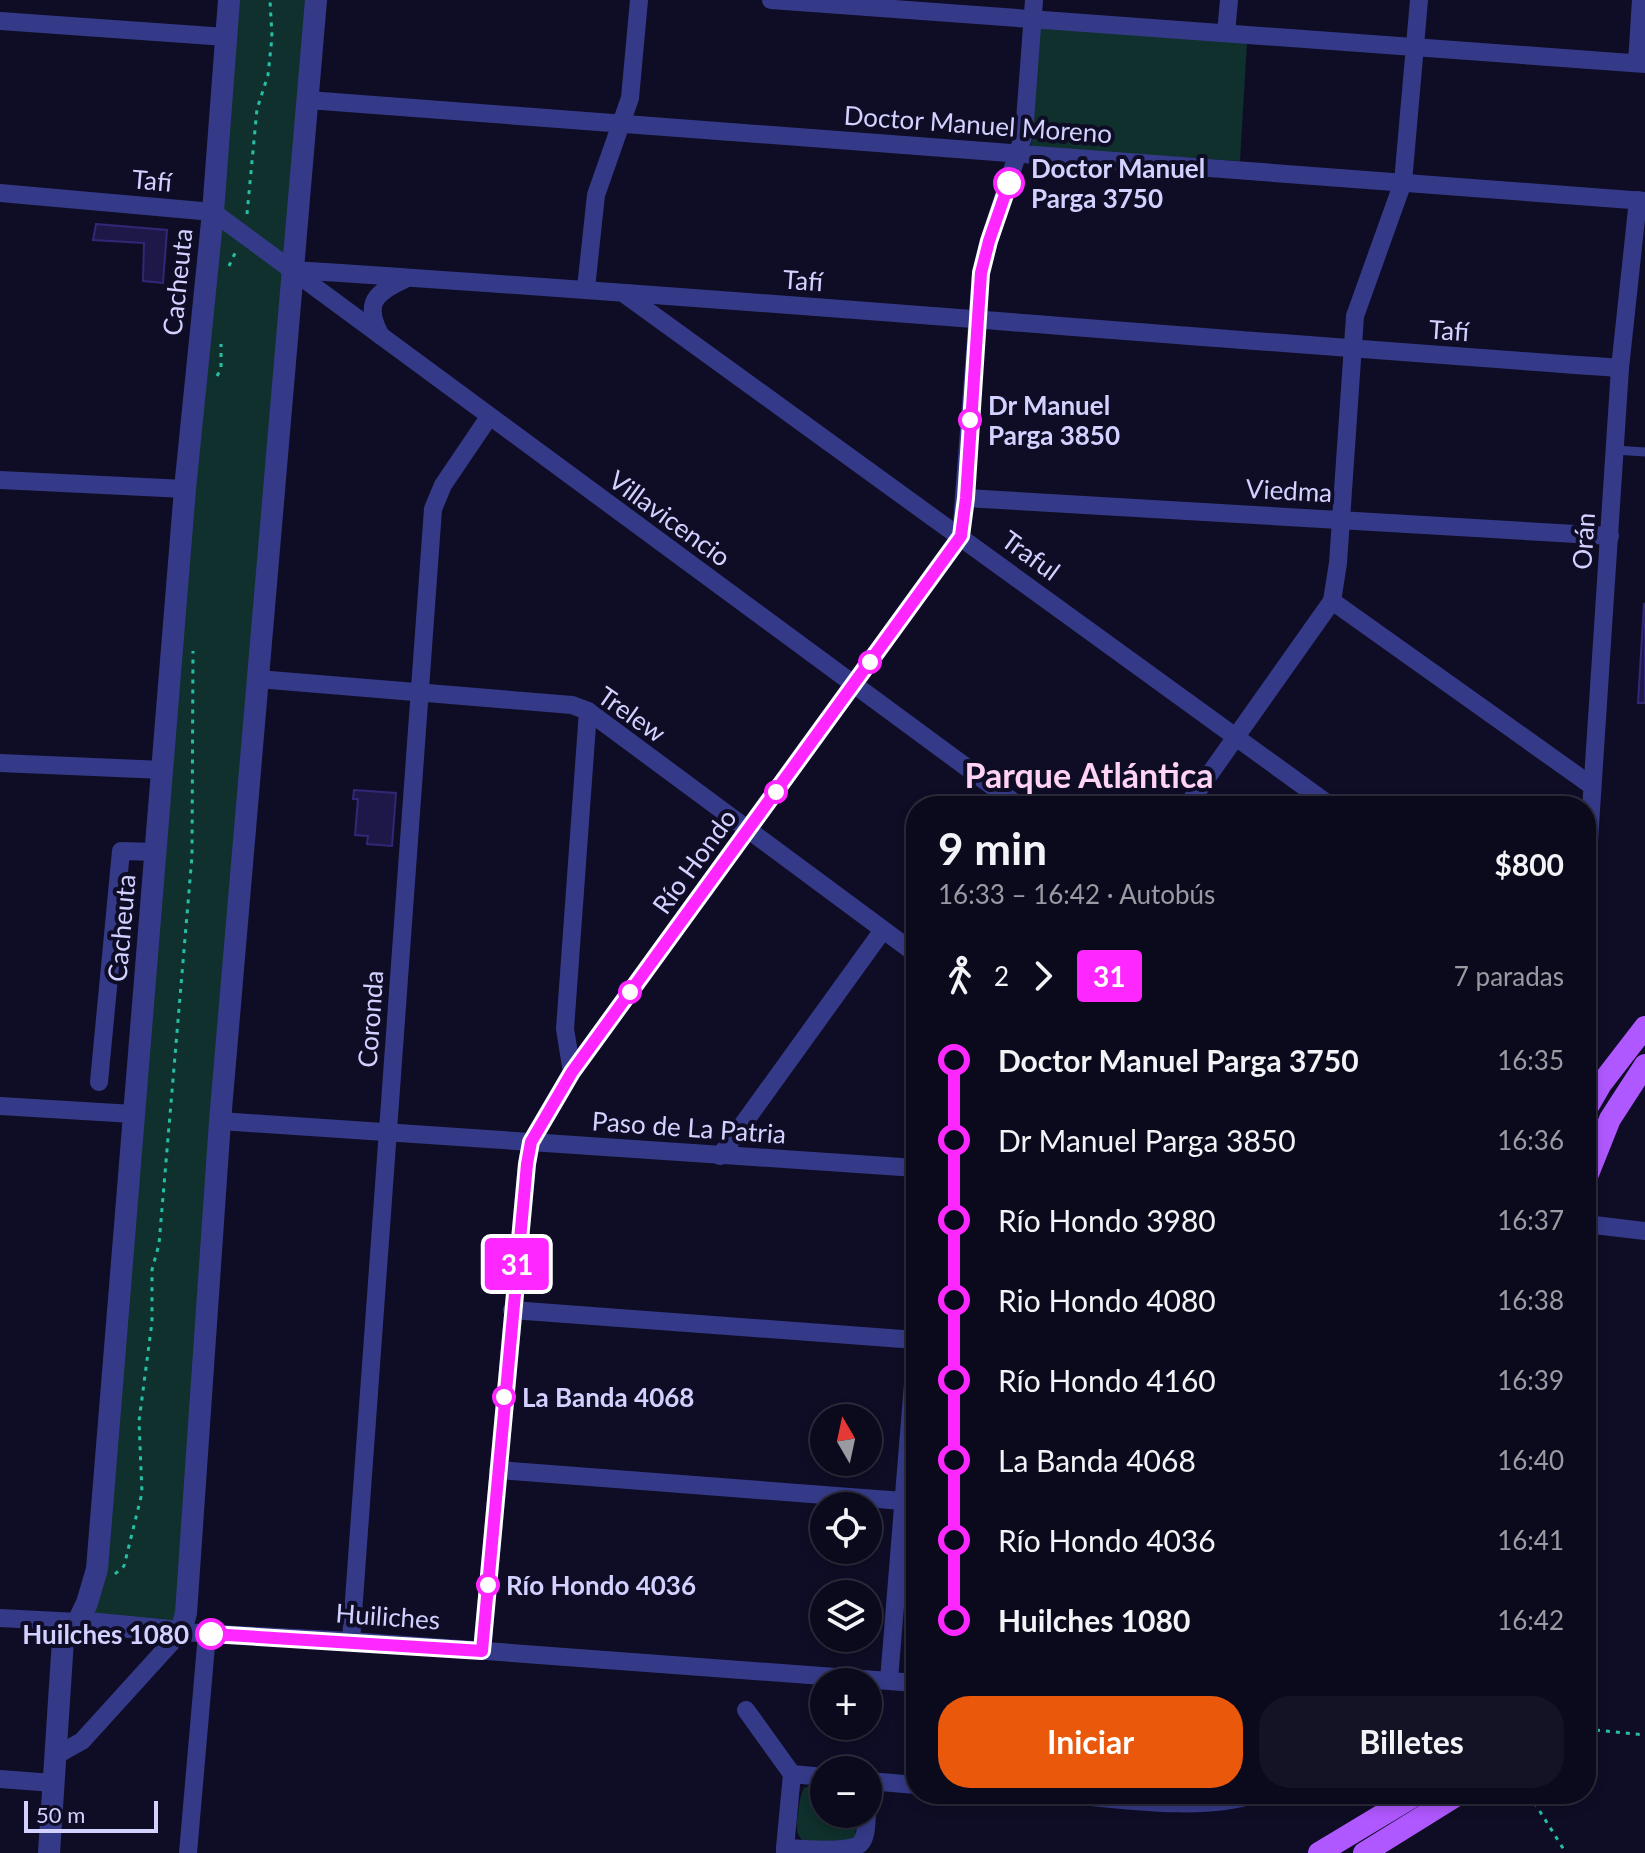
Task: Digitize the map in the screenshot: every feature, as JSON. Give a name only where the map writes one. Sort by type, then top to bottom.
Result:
[{"type":"main road","points":[[1596,1076],[1645,1027]]},
{"type":"main road","points":[[1596,1154],[1610,1119],[1645,1065]]},
{"type":"main road","points":[[1319,1853],[1400,1804]]},
{"type":"main road","points":[[1364,1853],[1443,1804]]},
{"type":"street","name":"Cacheuta","points":[[49,1853],[63,1640],[78,1622],[97,1569],[185,489],[213,212],[229,0]]},
{"type":"street","points":[[55,1756],[82,1741],[181,1632],[186,1613],[220,1121],[316,0]]},
{"type":"street","points":[[586,288],[596,195],[630,98],[639,0]]},
{"type":"street","points":[[771,0],[837,2],[1641,64],[1641,0]]},
{"type":"street","points":[[961,536],[981,273],[1024,134],[1034,0]]},
{"type":"street","points":[[1226,33],[1229,0]]},
{"type":"street","points":[[1194,796],[1332,601],[1341,519],[1352,349],[1360,298],[1403,182],[1419,0]]},
{"type":"street","points":[[0,21],[226,37]]},
{"type":"street","name":"Doctor Manuel Moreno","points":[[308,100],[1642,200]]},
{"type":"street","name":"Tafí","points":[[0,193],[213,212],[293,270],[586,288],[1620,368]]},
{"type":"street","name":"Orán","points":[[1591,796],[1620,368],[1642,200]]},
{"type":"street","name":"Villavicencio","points":[[293,270],[1005,796]]},
{"type":"street","points":[[381,336],[373,322],[372,307],[377,295],[409,277]]},
{"type":"street","name":"Traful","points":[[620,292],[1317,796]]},
{"type":"street","name":"Coronda","points":[[351,1641],[436,497],[489,417]]},
{"type":"street","points":[[0,480],[185,489]]},
{"type":"street","name":"Viedma","points":[[966,498],[1610,536]]},
{"type":"street","name":"Río Hondo","points":[[531,1142],[572,1072],[961,536]]},
{"type":"street","points":[[1332,601],[1592,786]]},
{"type":"street","name":"Trelew","points":[[258,679],[572,705],[588,711],[906,947]]},
{"type":"street","points":[[572,1072],[565,1029],[588,711]]},
{"type":"street","points":[[0,763],[163,770]]},
{"type":"street","points":[[99,1082],[121,851],[156,852]]},
{"type":"street","points":[[720,1156],[883,930]]},
{"type":"street","points":[[0,1106],[133,1114]]},
{"type":"street","name":"Paso de La Patria","points":[[220,1121],[906,1167]]},
{"type":"street","points":[[482,1651],[512,1310],[531,1142]]},
{"type":"street","points":[[1596,1225],[1645,1231]]},
{"type":"street","points":[[512,1310],[906,1339]]},
{"type":"street","points":[[498,1470],[906,1501]]},
{"type":"street","points":[[889,1680],[906,1535]]},
{"type":"street","name":"Huiliches","points":[[0,1618],[906,1682]]},
{"type":"street","points":[[188,1853],[207,1634]]},
{"type":"street","points":[[746,1710],[792,1774],[785,1850],[841,1852],[853,1849],[862,1843],[866,1828]]},
{"type":"street","points":[[792,1774],[810,1776]]},
{"type":"street","points":[[0,1779],[53,1783]]},
{"type":"street","points":[[882,1782],[906,1784]]},
{"type":"lane","points":[[1615,450],[1645,452]]},
{"type":"path","points":[[229,267],[244,232],[257,109],[268,75],[272,37],[270,0]]},
{"type":"path","points":[[216,379],[221,369],[221,344]]},
{"type":"path","points":[[93,1585],[119,1572],[124,1566],[142,1493],[139,1421],[152,1322],[152,1270],[159,1244],[192,856],[193,642]]},
{"type":"path","points":[[1596,1730],[1645,1735]]},
{"type":"path","points":[[1535,1804],[1566,1853]]},
{"type":"green space","points":[[229,0],[316,0],[181,1632],[78,1622],[87,1603]]},
{"type":"green space","points":[[1038,25],[1247,42],[1240,161],[1031,148]]},
{"type":"green space","points":[[810,1786],[810,1828],[856,1828],[855,1838],[847,1844],[805,1842],[797,1830],[804,1788]]},
{"type":"building","points":[[96,224],[167,230],[163,283],[143,281],[144,243],[93,240]]},
{"type":"building","points":[[1644,604],[1645,703],[1638,703]]},
{"type":"building","points":[[354,790],[396,793],[392,846],[367,844],[368,836],[355,835],[358,799],[353,799]]},
{"type":"bus line","name":"31","points":[[211,1634],[482,1651],[512,1310],[531,1142],[572,1072],[961,536],[981,273],[1009,183]]},
{"type":"place","name":"Doctor Manuel Parga 3750","points":[[1009,183]]},
{"type":"place","name":"Dr Manuel Parga 3850","points":[[970,420]]},
{"type":"place","name":"La Banda 4068","points":[[504,1397]]},
{"type":"place","name":"Río Hondo 4036","points":[[488,1585]]},
{"type":"place","name":"Huilches 1080","points":[[211,1634]]},
{"type":"district","name":"Parque Atlántica","points":[[1089,774]]}]
